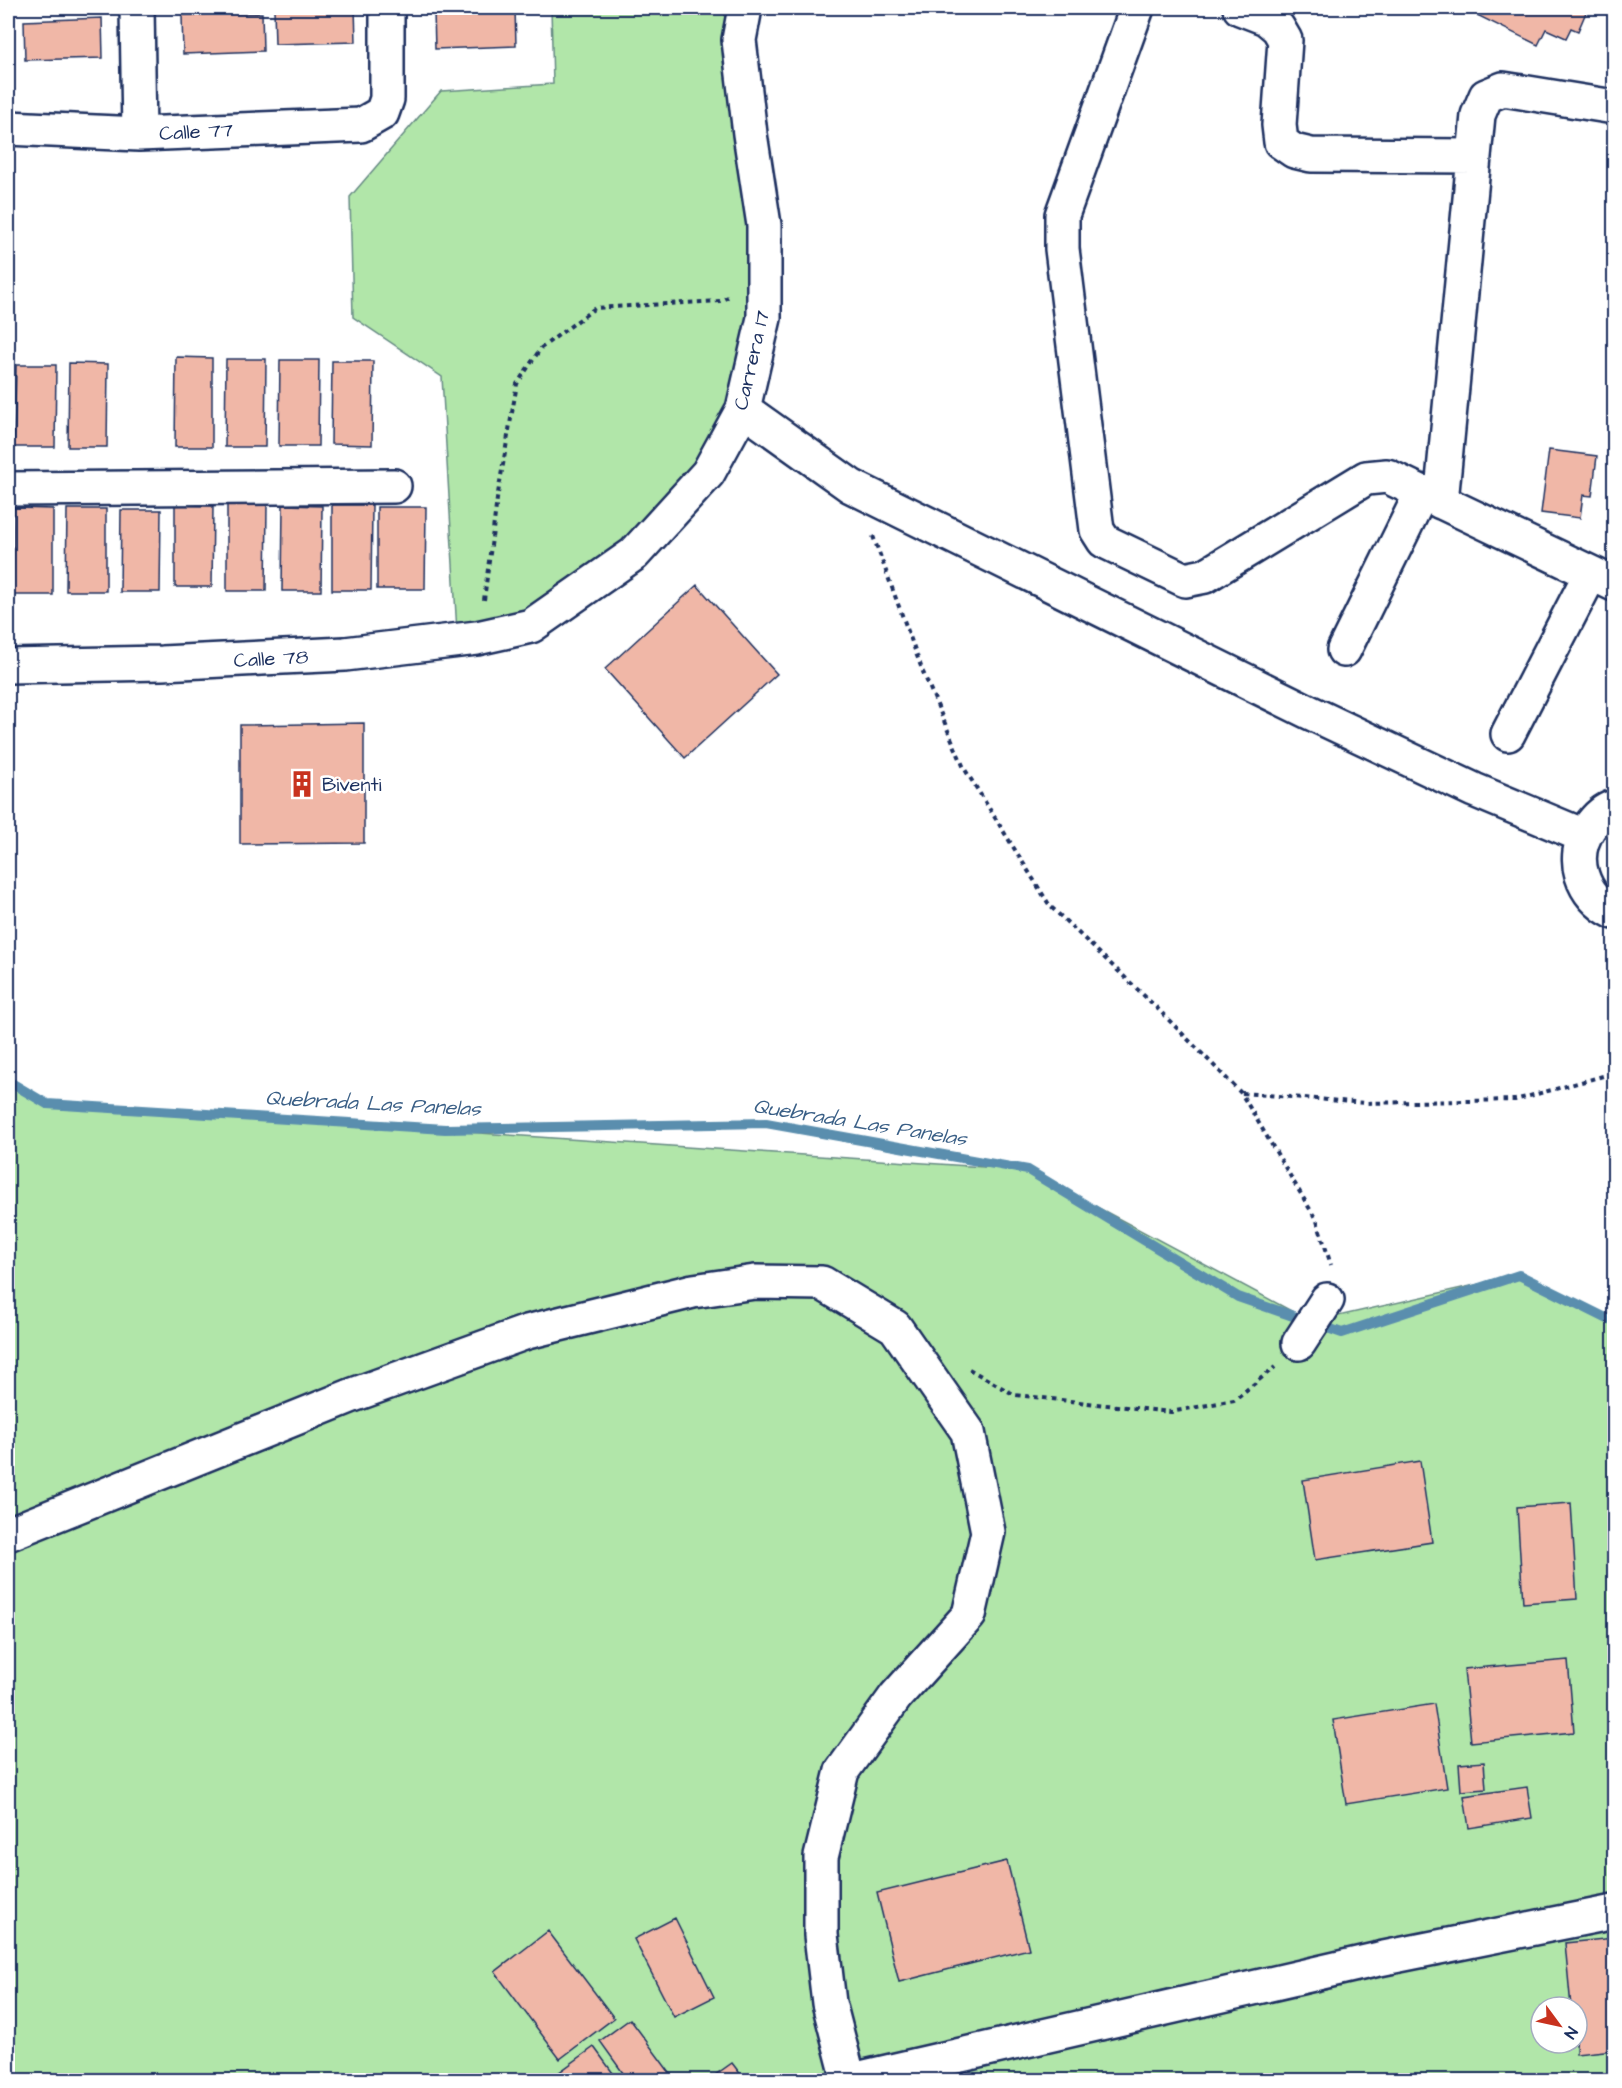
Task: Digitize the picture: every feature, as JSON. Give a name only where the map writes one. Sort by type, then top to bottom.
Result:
[{"type":"street","points":[[138,8],[139,134]]},
{"type":"street","name":"Calle 77","points":[[8,128],[139,134],[361,124],[382,113],[387,99],[387,8]]},
{"type":"street","name":"Carrera 17","points":[[531,626],[634,554],[708,473],[743,409],[764,318],[764,225],[739,39],[745,8]]},
{"type":"street","points":[[1137,8],[1062,215],[1062,249],[1097,530],[1104,541],[1185,580],[1205,576],[1366,478],[1387,476],[1603,578],[1508,734]]},
{"type":"street","points":[[1240,8],[1266,18],[1278,28],[1285,40],[1281,142],[1294,151],[1311,155],[1474,156]]},
{"type":"street","points":[[1344,650],[1431,497],[1478,116],[1486,96],[1503,89],[1614,107]]},
{"type":"street","points":[[743,409],[851,486],[1309,712],[1474,790],[1584,836]]},
{"type":"street","points":[[8,489],[394,486]]},
{"type":"street","name":"Calle 78","points":[[8,666],[162,663],[345,654],[477,638],[531,626]]},
{"type":"street","points":[[1613,804],[1594,820],[1584,836],[1578,858],[1582,880],[1594,899],[1614,912]]},
{"type":"street","points":[[8,1534],[353,1395],[527,1332],[693,1291],[755,1282],[822,1283],[895,1327],[968,1432],[988,1532],[969,1615],[896,1696],[842,1771],[821,1857],[820,1935],[829,2003],[850,2080],[1379,1959],[1614,1912]]},
{"type":"street","points":[[1299,1343],[1327,1300]]},
{"type":"path","points":[[483,602],[497,499],[517,384],[541,348],[595,308],[720,301],[730,297]]},
{"type":"path","points":[[872,534],[881,553],[923,672],[964,768],[1050,906],[1156,1007],[1241,1093],[1317,1221],[1333,1270],[1327,1300]]},
{"type":"path","points":[[1241,1093],[1365,1103],[1515,1100],[1614,1073]]},
{"type":"path","points":[[965,1367],[1015,1395],[1171,1412],[1234,1400],[1278,1364],[1299,1343]]},
{"type":"green space","points":[[551,8],[734,8],[753,223],[752,323],[732,403],[697,469],[624,549],[521,612],[457,632],[442,377],[353,317],[350,197],[441,91],[553,84]]},
{"type":"green space","points":[[8,1081],[47,1104],[1028,1170],[1312,1322],[1519,1275],[1614,1322],[1614,2080],[8,2080]]},
{"type":"building","points":[[274,8],[355,8],[356,42],[275,44]]},
{"type":"building","points":[[1476,8],[1581,8],[1587,10],[1578,31],[1571,28],[1566,38],[1546,29],[1538,45],[1473,13]]},
{"type":"building","points":[[515,9],[516,46],[435,49],[434,11]]},
{"type":"building","points":[[262,13],[263,51],[183,54],[182,15]]},
{"type":"building","points":[[102,18],[103,58],[25,60],[24,21]]},
{"type":"building","points":[[176,357],[212,358],[212,447],[175,447]]},
{"type":"building","points":[[226,359],[266,359],[265,447],[225,447]]},
{"type":"building","points":[[280,360],[319,360],[318,446],[279,446]]},
{"type":"building","points":[[332,361],[373,361],[372,445],[331,444]]},
{"type":"building","points":[[69,363],[108,364],[107,447],[68,447]]},
{"type":"building","points":[[16,365],[56,365],[55,447],[14,447]]},
{"type":"building","points":[[1549,450],[1597,456],[1592,496],[1583,495],[1580,518],[1541,513]]},
{"type":"building","points":[[267,504],[266,591],[227,591],[227,505]]},
{"type":"building","points":[[175,505],[213,506],[212,587],[175,587]]},
{"type":"building","points":[[283,505],[322,506],[321,591],[282,591]]},
{"type":"building","points":[[332,505],[372,505],[371,590],[332,590]]},
{"type":"building","points":[[377,507],[426,507],[425,589],[377,589]]},
{"type":"building","points":[[14,508],[53,509],[53,595],[13,595]]},
{"type":"building","points":[[67,509],[106,509],[106,591],[66,591]]},
{"type":"building","points":[[121,510],[161,510],[160,592],[120,592]]},
{"type":"building","points":[[697,585],[777,674],[685,758],[605,669]]},
{"type":"building","name":"Biventi","points":[[364,723],[364,843],[240,844],[240,725]]},
{"type":"building","points":[[1420,1461],[1432,1542],[1315,1560],[1303,1480]]},
{"type":"building","points":[[1571,1503],[1577,1599],[1523,1603],[1517,1507]]},
{"type":"building","points":[[1568,1660],[1574,1732],[1471,1742],[1464,1669]]},
{"type":"building","points":[[1434,1704],[1447,1788],[1346,1804],[1333,1720]]},
{"type":"building","points":[[1484,1762],[1486,1789],[1461,1791],[1459,1764]]},
{"type":"building","points":[[1527,1787],[1532,1818],[1469,1828],[1464,1796]]},
{"type":"building","points":[[1007,1861],[1029,1949],[899,1982],[877,1893]]},
{"type":"building","points":[[675,1918],[714,1997],[674,2017],[634,1939]]},
{"type":"building","points":[[548,1931],[614,2018],[560,2059],[495,1972]]},
{"type":"building","points":[[1614,1938],[1614,2050],[1589,2053],[1589,1995],[1570,1995],[1565,1943]]},
{"type":"building","points":[[630,2019],[670,2073],[659,2080],[628,2080],[600,2041]]},
{"type":"building","points":[[594,2047],[618,2080],[557,2080],[554,2076]]},
{"type":"building","points":[[732,2063],[745,2080],[708,2080]]},
{"type":"waterway","name":"Quebrada Las Panelas","points":[[8,1081],[47,1104],[445,1129],[766,1123],[1028,1170],[1238,1297],[1342,1333],[1519,1275],[1614,1322]]},
{"type":"place","name":"Biventi","points":[[302,784]]}]
